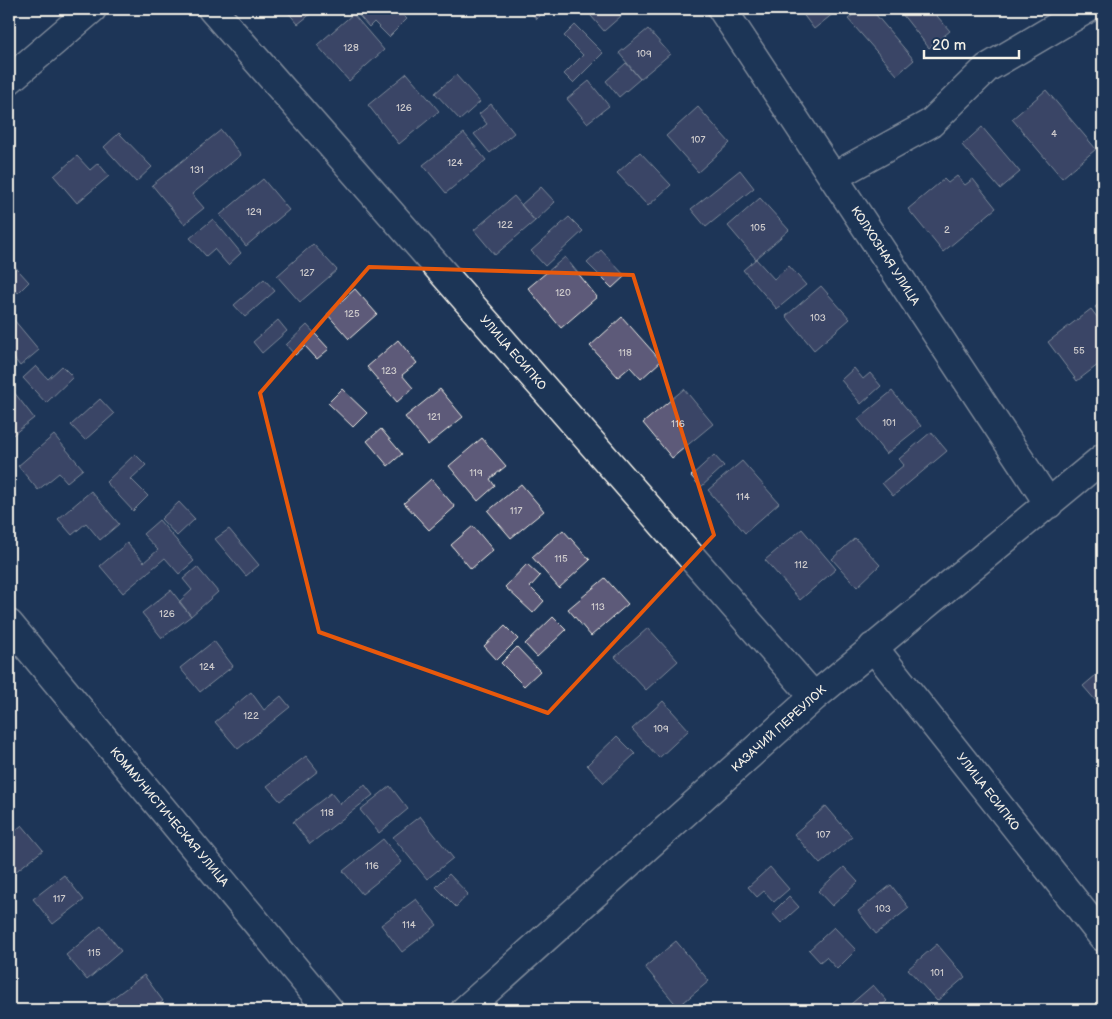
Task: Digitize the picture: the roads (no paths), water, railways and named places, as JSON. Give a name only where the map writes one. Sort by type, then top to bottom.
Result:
[{"type":"street","points":[[9,80],[92,9]]},
{"type":"street","name":"УЛИЦА ЕСИПКО","points":[[212,9],[814,697]]},
{"type":"street","name":"КОЛХОЗНАЯ УЛИЦА","points":[[722,9],[1049,504]]},
{"type":"street","points":[[833,177],[931,123],[987,68],[1087,9]]},
{"type":"street","name":"КАЗАЧИЙ ПЕРЕУЛОК","points":[[465,1010],[814,697],[1103,458]]},
{"type":"street","name":"КОММУНИСТИЧЕСКАЯ УЛИЦА","points":[[9,624],[329,1010]]},
{"type":"street","name":"УЛИЦА ЕСИПКО","points":[[873,647],[1103,937]]}]
